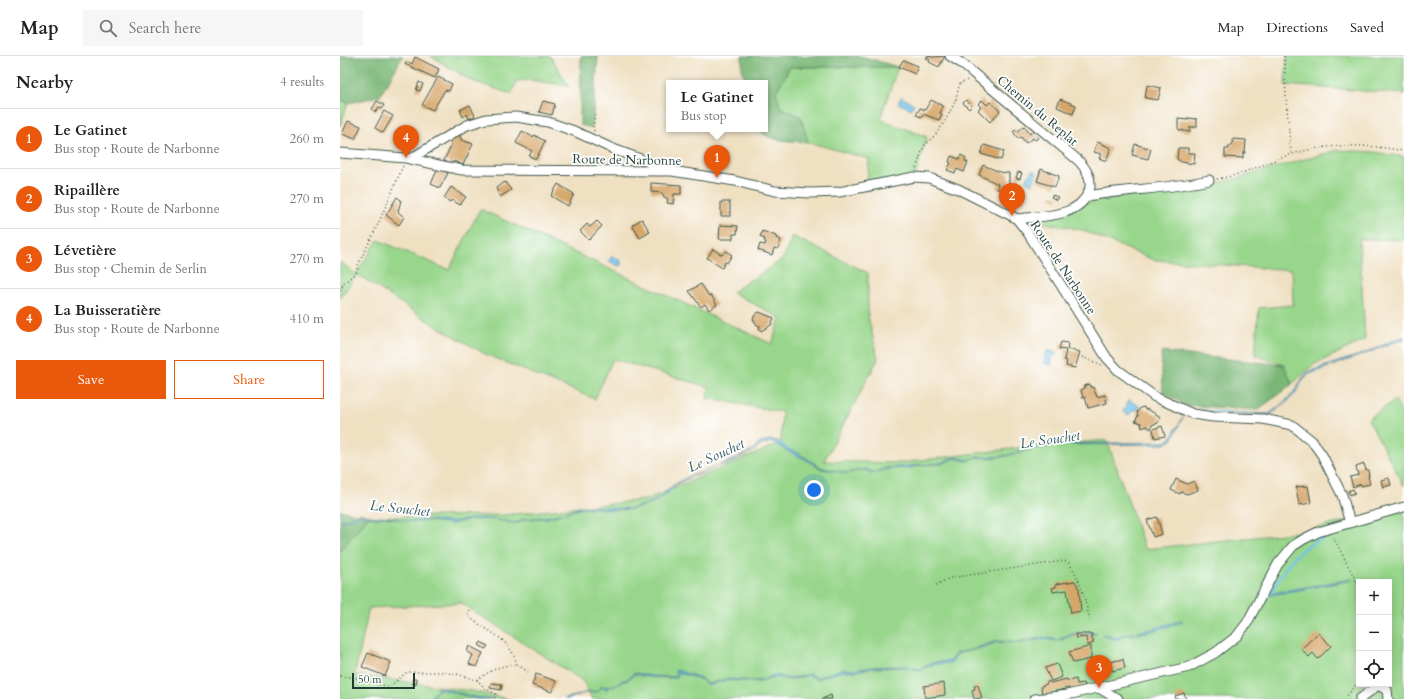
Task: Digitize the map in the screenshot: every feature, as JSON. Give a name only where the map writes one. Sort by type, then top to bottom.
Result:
[{"type":"street","name":"Chemin du Replat","points":[[950,56],[1079,161],[1086,170],[1090,181],[1087,196]]},
{"type":"street","points":[[408,159],[467,125],[486,119],[516,118],[548,122],[574,131],[613,149],[672,171]]},
{"type":"street","name":"Route de Narbonne","points":[[340,153],[408,159],[462,170],[672,171],[729,180],[775,191],[810,193],[839,192],[914,177],[929,178],[958,189],[1017,219],[1028,233],[1099,345],[1114,366],[1132,382],[1155,397],[1193,414],[1213,417],[1263,419],[1292,425],[1312,441],[1322,455],[1342,495],[1350,523]]},
{"type":"street","points":[[1017,219],[1069,211],[1076,208],[1087,196],[1140,189],[1168,188],[1209,180]]},
{"type":"street","points":[[1035,699],[1067,695],[1189,667],[1224,646],[1237,636],[1246,623],[1278,564],[1293,546],[1304,539],[1329,529],[1404,507]]},
{"type":"street","points":[[1114,684],[1115,698]]},
{"type":"street","points":[[1360,699],[1378,685],[1387,690],[1388,699]]},
{"type":"street","points":[[1098,688],[1115,698]]},
{"type":"path","points":[[1284,56],[1291,154]]},
{"type":"path","points":[[914,177],[924,146],[937,133],[945,122],[955,102],[960,83],[970,80],[976,76]]},
{"type":"path","points":[[594,132],[593,127],[595,112]]},
{"type":"path","points":[[1209,180],[1243,173],[1291,154],[1316,149],[1344,145],[1385,147],[1404,151]]},
{"type":"path","points":[[340,290],[344,283],[357,272],[358,265],[408,159]]},
{"type":"path","points":[[1082,357],[1099,365],[1114,366]]},
{"type":"path","points":[[1329,529],[1356,580]]},
{"type":"path","points":[[936,585],[950,578],[1063,561],[1068,562],[1075,573],[1083,592],[1090,619]]},
{"type":"path","points":[[470,610],[468,613],[469,617],[505,642],[514,655],[517,665]]},
{"type":"path","points":[[477,680],[503,666],[517,665],[528,672]]},
{"type":"path","points":[[340,676],[356,678],[389,687],[407,672],[442,672],[477,680],[496,694],[494,699]]},
{"type":"path","points":[[1346,699],[1356,685]]},
{"type":"green space","points":[[340,56],[403,56],[380,96],[348,103],[340,99]]},
{"type":"green space","points":[[431,56],[550,56],[569,86],[531,80],[517,81],[511,94],[470,80]]},
{"type":"green space","points":[[581,56],[598,56],[592,128],[580,125]]},
{"type":"green space","points":[[742,56],[861,56],[898,67],[790,67],[776,92],[780,107],[801,117],[808,142],[774,139],[763,133],[762,132],[768,132],[768,80],[747,80],[742,72]]},
{"type":"green space","points":[[1287,56],[1404,56],[1404,94],[1285,85]]},
{"type":"green space","points":[[790,67],[898,67],[880,119],[927,137],[914,180],[866,191],[869,159],[808,142],[801,117],[780,107],[776,92]]},
{"type":"green space","points":[[340,99],[348,103],[340,126]]},
{"type":"green space","points":[[1338,150],[1374,152],[1404,157],[1404,240],[1359,239],[1365,340],[1313,365],[1292,384],[1284,365],[1255,355],[1259,308],[1293,305],[1292,270],[1154,260],[1079,229],[1023,219],[1101,199],[1209,186]]},
{"type":"green space","points":[[480,209],[772,344],[780,318],[732,292],[783,259],[792,236],[868,273],[868,316],[878,359],[824,461],[899,463],[1017,448],[1107,440],[1145,549],[1300,532],[1404,507],[1404,699],[592,699],[583,681],[461,603],[369,608],[354,675],[472,691],[508,699],[340,699],[340,551],[368,517],[504,515],[645,500],[781,443],[782,412],[707,398],[709,387],[613,359],[595,399],[487,355],[433,324],[357,274],[340,298],[340,262],[356,274],[378,240],[449,270]]},
{"type":"green space","points":[[1161,352],[1284,365],[1292,384],[1258,410],[1185,405],[1163,392]]},
{"type":"green space","points":[[1395,400],[1404,419],[1404,486],[1368,419]]},
{"type":"green space","points":[[340,510],[368,517],[340,551]]},
{"type":"water","points":[[901,97],[914,104],[911,109],[898,103]]},
{"type":"water","points":[[1032,170],[1037,172],[1033,184],[1026,181]]},
{"type":"water","points":[[612,256],[621,261],[621,265],[619,266],[609,261]]},
{"type":"water","points":[[1404,337],[1404,339],[1309,374],[1303,380],[1296,392],[1270,415],[1228,414],[1197,411],[1269,414],[1291,396],[1308,372],[1368,352]]},
{"type":"water","points":[[1047,350],[1057,353],[1056,355],[1053,355],[1051,365],[1044,363]]},
{"type":"water","points":[[1129,400],[1139,406],[1137,410],[1133,410],[1129,415],[1123,412]]},
{"type":"water","points":[[1183,417],[1172,440],[1165,444],[1056,445],[1031,450],[1046,446],[1064,444],[1166,442],[1171,438]]},
{"type":"water","points":[[769,440],[778,441],[788,449],[798,453],[822,468],[841,472],[822,469],[771,442],[759,446],[753,451],[727,464],[716,467],[752,451],[759,444]]},
{"type":"water","points":[[1007,455],[1006,456],[987,458],[976,457]]},
{"type":"water","points":[[954,457],[969,460],[976,457],[967,461],[955,458],[941,464],[920,465],[941,463]]},
{"type":"water","points":[[918,465],[911,468],[886,469],[880,472],[871,473],[866,470],[861,470],[866,469],[872,472],[886,468]]},
{"type":"water","points":[[713,468],[703,473],[694,475],[674,486],[667,494],[652,503],[633,509],[614,510],[586,507],[547,518],[522,520],[519,523],[515,523],[524,519],[560,514],[583,506],[631,509],[652,502],[665,494],[669,488],[693,474],[701,473]]},
{"type":"water","points":[[359,513],[375,517],[382,516],[409,521],[427,520],[451,522],[470,519],[491,519],[467,520],[452,524],[430,521],[415,522],[384,517],[376,518],[358,514],[357,517],[340,522]]},
{"type":"water","points":[[1352,580],[1266,596],[1266,594]]},
{"type":"water","points":[[1182,620],[1182,622],[1152,631],[1126,635],[1115,640],[1103,635],[1115,638],[1127,634],[1152,629]]},
{"type":"water","points":[[1096,632],[1096,634],[1072,635],[1058,641],[1043,639],[1019,643],[1044,637],[1058,640],[1070,634]]},
{"type":"water","points":[[997,641],[1019,643],[997,642],[981,648],[959,653],[951,663],[933,664],[919,670],[905,667],[871,668],[856,671],[842,671],[817,679],[808,675],[790,680],[777,677],[760,682],[725,680],[710,685],[706,684],[702,680],[680,673],[677,673],[677,677],[675,678],[648,677],[635,674],[626,681],[622,681],[619,684],[607,689],[602,687],[598,692],[586,693],[598,691],[602,686],[606,687],[618,684],[622,680],[626,680],[634,673],[652,676],[675,677],[675,671],[677,670],[700,678],[706,683],[710,684],[725,679],[760,681],[775,675],[790,679],[809,674],[817,678],[842,669],[854,670],[871,667],[904,666],[919,669],[934,662],[951,661],[956,653],[971,650]]},
{"type":"water","points":[[439,687],[470,696],[490,699],[478,699],[440,689],[436,691]]},
{"type":"water","points":[[582,694],[569,699],[564,699]]},
{"type":"building","points":[[927,56],[945,56],[939,67],[929,62],[930,60],[926,58]]},
{"type":"building","points":[[415,57],[439,69],[435,78],[405,64],[407,61],[412,64]]},
{"type":"building","points":[[903,60],[918,66],[915,74],[899,67]]},
{"type":"building","points":[[438,77],[452,84],[449,91],[445,90],[433,110],[422,105]]},
{"type":"building","points":[[419,82],[423,84],[420,91],[416,90]]},
{"type":"building","points":[[1147,85],[1161,88],[1158,100],[1145,98]]},
{"type":"building","points":[[1060,99],[1076,105],[1073,114],[1057,107]]},
{"type":"building","points":[[931,100],[943,106],[940,113],[942,114],[939,120],[923,114],[922,117],[916,115],[920,108],[925,110]]},
{"type":"building","points":[[966,100],[972,106],[969,109],[963,103]]},
{"type":"building","points":[[982,100],[987,105],[990,102],[1000,111],[990,122],[978,110],[981,107],[978,104]]},
{"type":"building","points":[[377,101],[384,105],[382,109],[379,107],[376,112],[372,109]]},
{"type":"building","points":[[543,101],[555,104],[552,115],[539,112]]},
{"type":"building","points":[[470,105],[475,116],[469,119],[467,114],[463,117],[460,110]]},
{"type":"building","points":[[384,111],[393,116],[383,133],[375,128]]},
{"type":"building","points":[[1188,118],[1197,119],[1197,127],[1190,127],[1190,132],[1179,130],[1178,119],[1188,120]]},
{"type":"building","points":[[348,121],[361,126],[355,139],[342,134]]},
{"type":"building","points":[[1024,126],[1030,134],[1033,131],[1038,138],[1035,140],[1033,138],[1026,143],[1021,137],[1018,139],[1013,131],[1015,129],[1017,132]]},
{"type":"building","points":[[522,131],[545,141],[536,159],[529,156],[532,151],[516,143]]},
{"type":"building","points":[[459,134],[461,140],[473,144],[463,165],[454,161],[453,164],[444,160],[451,146],[451,139]]},
{"type":"building","points":[[1233,139],[1246,140],[1243,158],[1225,157],[1225,149],[1229,149],[1229,146],[1232,146]]},
{"type":"building","points":[[1097,142],[1111,148],[1106,161],[1099,158],[1101,154],[1094,152]]},
{"type":"building","points":[[1135,144],[1151,149],[1148,159],[1132,155]]},
{"type":"building","points":[[984,145],[1004,151],[1001,160],[981,154]]},
{"type":"building","points":[[1178,148],[1188,148],[1188,153],[1195,153],[1194,164],[1181,162],[1177,159]]},
{"type":"building","points":[[961,155],[966,158],[965,161],[968,162],[964,172],[957,169],[955,173],[947,170],[951,163],[949,162],[951,156],[959,159]]},
{"type":"building","points":[[983,165],[1000,172],[1009,173],[1009,190],[997,189],[998,184],[979,175]]},
{"type":"building","points":[[438,168],[448,173],[440,188],[431,184]]},
{"type":"building","points":[[1041,169],[1059,176],[1055,187],[1037,181]]},
{"type":"building","points":[[1018,172],[1022,173],[1020,179],[1016,178]]},
{"type":"building","points":[[505,182],[511,190],[500,197],[496,188]]},
{"type":"building","points":[[651,183],[681,185],[681,194],[674,194],[673,204],[667,203],[668,199],[664,197],[662,193],[651,192]]},
{"type":"building","points":[[558,184],[574,194],[568,206],[551,196]]},
{"type":"building","points":[[451,187],[466,197],[460,205],[452,200],[450,202],[444,198]]},
{"type":"building","points":[[1052,195],[1058,197],[1057,200],[1051,197]]},
{"type":"building","points":[[397,197],[401,200],[398,212],[404,217],[399,225],[386,215]]},
{"type":"building","points":[[721,202],[730,202],[730,216],[721,216]]},
{"type":"building","points":[[642,219],[650,232],[640,238],[632,225]]},
{"type":"building","points":[[597,221],[602,226],[589,240],[580,231],[587,224],[590,227]]},
{"type":"building","points":[[720,225],[738,226],[737,234],[733,234],[733,239],[719,239]]},
{"type":"building","points":[[762,231],[776,236],[776,238],[781,240],[778,249],[774,248],[772,255],[758,250],[760,244],[765,245],[766,242],[764,241],[765,239],[760,237]]},
{"type":"building","points":[[713,249],[722,255],[726,251],[732,255],[727,263],[725,262],[722,268],[707,258]]},
{"type":"building","points":[[701,284],[709,296],[711,295],[717,305],[709,310],[705,304],[701,307],[689,291]]},
{"type":"building","points":[[759,312],[774,318],[771,325],[761,331],[759,328],[760,326],[757,325],[753,319]]},
{"type":"building","points":[[1061,342],[1068,343],[1067,349],[1080,352],[1075,368],[1066,366],[1067,361],[1064,360],[1066,350],[1059,349]]},
{"type":"building","points":[[1090,384],[1091,388],[1093,387],[1097,397],[1105,395],[1107,403],[1088,408],[1081,390],[1085,388],[1084,386]]},
{"type":"building","points":[[1144,407],[1145,410],[1147,409],[1161,417],[1157,424],[1152,425],[1151,429],[1147,426],[1142,428],[1141,423],[1135,421],[1138,416],[1137,412],[1140,408]]},
{"type":"building","points":[[1162,426],[1165,436],[1155,438],[1153,429]]},
{"type":"building","points":[[1364,464],[1366,470],[1368,470],[1370,484],[1361,486],[1361,484],[1353,487],[1350,477],[1358,475],[1356,467]]},
{"type":"building","points":[[1389,478],[1391,485],[1383,487],[1381,480]]},
{"type":"building","points":[[1176,479],[1187,484],[1194,481],[1198,490],[1187,494],[1181,492],[1180,494],[1171,490]]},
{"type":"building","points":[[1308,486],[1311,503],[1299,505],[1296,487]]},
{"type":"building","points":[[1353,489],[1355,493],[1350,495],[1348,491]]},
{"type":"building","points":[[1157,517],[1162,534],[1153,537],[1147,520]]},
{"type":"building","points":[[1075,581],[1079,589],[1081,611],[1071,613],[1067,590],[1053,592],[1052,588],[1056,587],[1056,584]]},
{"type":"building","points":[[1318,633],[1331,646],[1318,659],[1313,653],[1309,657],[1301,649]]},
{"type":"building","points":[[1075,634],[1092,634],[1092,640],[1094,640],[1092,644],[1087,645],[1086,637],[1076,638]]},
{"type":"building","points":[[481,642],[488,646],[485,649],[479,645]]},
{"type":"building","points":[[469,646],[483,653],[476,667],[469,664],[473,655],[467,652]]},
{"type":"building","points":[[1091,646],[1091,659],[1073,663],[1069,652]]},
{"type":"building","points":[[368,653],[391,662],[385,676],[362,667]]},
{"type":"building","points":[[1123,659],[1125,668],[1112,671],[1110,662]]},
{"type":"building","points":[[1057,664],[1062,677],[1051,681],[1045,668]]},
{"type":"building","points":[[536,674],[556,681],[552,692],[532,685]]},
{"type":"building","points":[[413,679],[417,679],[416,684],[412,684]]},
{"type":"building","points":[[1067,679],[1068,681],[1076,679],[1077,684],[1084,683],[1085,686],[1069,690],[1069,688],[1042,695],[1041,686],[1047,684],[1047,682],[1049,681],[1050,683]]},
{"type":"building","points":[[491,683],[502,684],[501,690],[490,688]]},
{"type":"building","points":[[944,683],[945,695],[925,698],[924,686]]},
{"type":"building","points":[[978,685],[982,698],[974,699],[972,690],[975,689],[974,686]]},
{"type":"building","points":[[1184,693],[1186,699],[1176,699],[1175,696]]},
{"type":"building","points":[[831,695],[832,699],[822,699]]},
{"type":"waterway","name":"Le Souchet","points":[[1200,411],[1229,413]]},
{"type":"waterway","points":[[1270,595],[1287,565],[1301,551],[1320,539],[1332,535]]},
{"type":"place","name":"La Buisseratière","points":[[406,158]]},
{"type":"place","name":"Le Gatinet","points":[[717,178]]},
{"type":"place","name":"Ripaillère","points":[[1012,216]]},
{"type":"place","name":"Lévetière","points":[[1099,688]]}]
